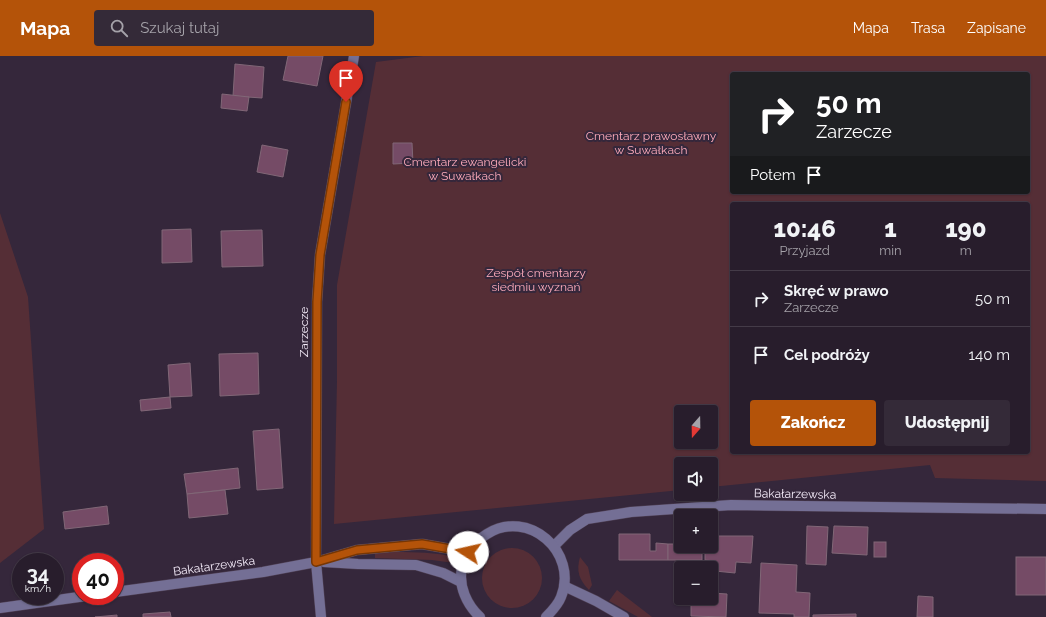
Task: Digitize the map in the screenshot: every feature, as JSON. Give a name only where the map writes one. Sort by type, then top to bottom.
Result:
[{"type":"street","name":"Zarzecze","points":[[321,617],[316,562],[317,302],[320,255],[354,56]]},
{"type":"street","name":"Bakałarzewska","points":[[554,546],[570,530],[587,519],[631,512],[731,505],[1046,509]]},
{"type":"street","points":[[480,617],[473,610],[465,597],[461,582],[461,572],[468,552],[479,539],[493,530],[509,526],[526,528],[541,535],[554,546],[561,558],[564,572],[564,586],[561,597],[555,608],[547,617]]},
{"type":"street","name":"Bakałarzewska","points":[[124,591],[262,572],[316,562],[357,550],[422,544],[468,552]]},
{"type":"street","name":"Bakałarzewska","points":[[316,562],[416,565],[443,573],[461,582]]},
{"type":"street","points":[[564,586],[596,601],[624,617]]},
{"type":"street","points":[[0,608],[72,598]]},
{"type":"green space","name":"Zespół cmentarzy siedmiu wyznań","points":[[423,56],[1046,56],[1046,481],[935,478],[930,465],[718,486],[718,457],[674,457],[674,491],[334,524],[337,381],[337,285],[376,62]]},
{"type":"green space","points":[[0,213],[28,297],[44,529],[0,563]]},
{"type":"green space","points":[[506,548],[518,548],[529,553],[537,561],[542,572],[540,590],[529,603],[518,608],[506,608],[495,603],[487,595],[482,584],[482,572],[487,561],[495,553]]},
{"type":"green space","points":[[375,552],[415,552],[435,554],[455,557],[456,561],[454,563],[432,560],[375,558]]},
{"type":"green space","points":[[580,557],[588,567],[592,585],[589,590],[579,575],[578,567]]},
{"type":"green space","points":[[617,590],[652,617],[638,617],[609,601]]},
{"type":"building","points":[[288,56],[323,56],[317,86],[283,80]]},
{"type":"building","points":[[235,64],[264,67],[262,98],[233,96]]},
{"type":"building","points":[[222,94],[249,97],[247,111],[221,108]]},
{"type":"building","points":[[393,143],[412,143],[413,163],[393,164]]},
{"type":"building","points":[[262,145],[288,150],[283,177],[257,172]]},
{"type":"building","points":[[191,229],[192,262],[162,263],[162,230]]},
{"type":"building","points":[[262,230],[263,266],[222,267],[221,231]]},
{"type":"building","points":[[258,353],[259,394],[220,396],[219,354]]},
{"type":"building","points":[[190,363],[192,396],[170,397],[168,365]]},
{"type":"building","points":[[170,397],[171,408],[141,411],[140,400]]},
{"type":"building","points":[[279,429],[283,488],[257,490],[253,431]]},
{"type":"building","points":[[238,468],[240,488],[187,494],[184,474]]},
{"type":"building","points":[[225,490],[228,514],[189,518],[187,494]]},
{"type":"building","points":[[107,506],[109,524],[65,529],[63,512]]},
{"type":"building","points":[[807,526],[828,527],[826,565],[806,564]]},
{"type":"building","points":[[834,526],[868,527],[867,555],[832,553]]},
{"type":"building","points":[[619,534],[650,534],[650,551],[656,551],[656,543],[668,544],[668,560],[619,560]]},
{"type":"building","points":[[718,536],[753,536],[751,563],[736,562],[735,573],[718,571],[718,561],[705,560],[705,553],[718,553]]},
{"type":"building","points":[[874,542],[886,542],[886,557],[874,557]]},
{"type":"building","points":[[668,544],[674,544],[674,553],[702,553],[702,560],[668,560]]},
{"type":"building","points":[[1016,557],[1046,557],[1046,595],[1016,595]]},
{"type":"building","points":[[761,563],[797,565],[796,592],[810,593],[809,617],[794,617],[794,614],[759,613]]},
{"type":"building","points":[[718,593],[727,594],[726,617],[691,616],[691,605],[718,605]]},
{"type":"building","points":[[918,596],[933,597],[933,617],[917,617]]},
{"type":"building","points":[[170,612],[171,617],[143,617],[143,614]]},
{"type":"building","points":[[856,614],[856,617],[813,617],[813,615]]},
{"type":"building","points":[[117,615],[117,617],[95,617]]},
{"type":"route","points":[[346,102],[320,255],[317,302],[316,562],[357,550],[422,544],[468,552]]},
{"type":"park label","name":"Cmentarz prawosławny w Suwałkach","points":[[651,143]]},
{"type":"park label","name":"Cmentarz ewangelicki w Suwałkach","points":[[465,169]]}]
